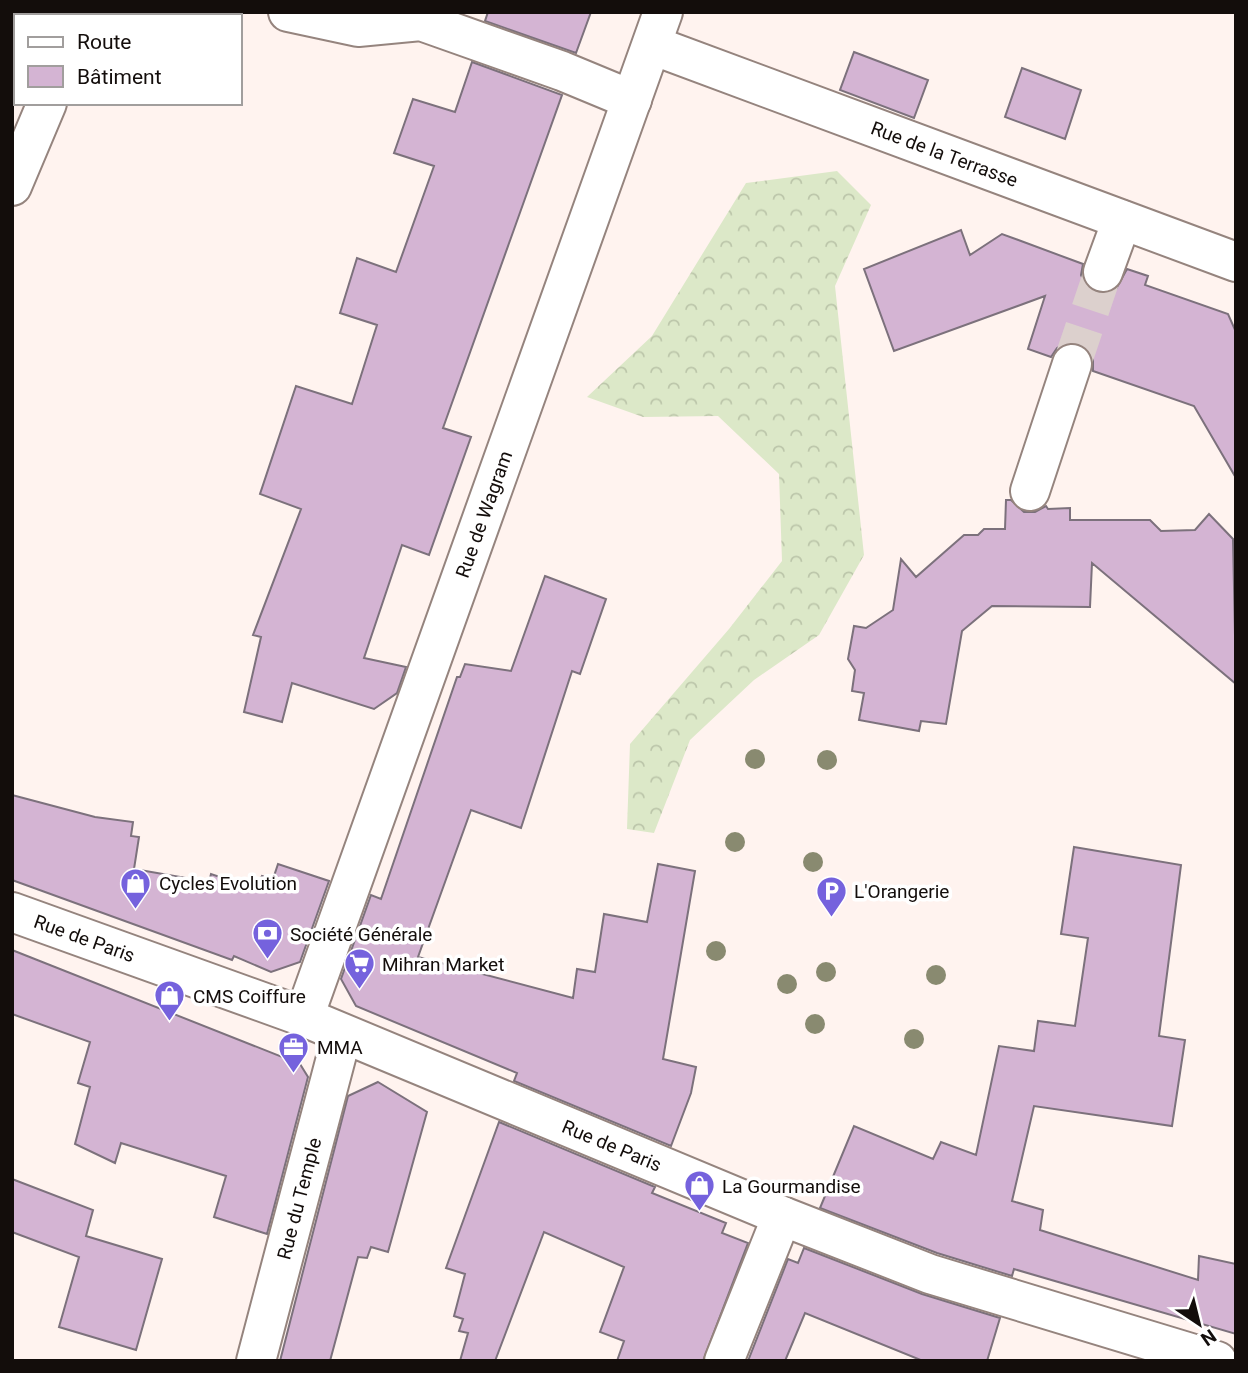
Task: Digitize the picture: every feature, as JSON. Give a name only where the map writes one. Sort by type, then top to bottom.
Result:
[{"type":"street","points":[[288,12],[358,27],[422,22],[562,71],[632,100]]},
{"type":"street","name":"Rue de Wagram","points":[[304,1017],[658,29]]},
{"type":"street","name":"Rue de la Terrasse","points":[[658,29],[1122,220],[1236,262]]},
{"type":"street","points":[[12,187],[46,105]]},
{"type":"street","points":[[1103,272],[1122,220]]},
{"type":"street","points":[[1030,491],[1072,364]]},
{"type":"street","name":"Rue de Paris","points":[[12,912],[304,1017],[782,1216],[930,1274],[1217,1361]]},
{"type":"street","name":"Rue du Temple","points":[[256,1361],[342,1035]]},
{"type":"street","points":[[724,1361],[782,1216]]},
{"type":"green space","points":[[837,171],[871,205],[835,286],[864,555],[819,635],[754,680],[690,740],[654,833],[627,829],[630,744],[729,629],[782,561],[779,474],[718,416],[643,417],[587,397],[652,336],[746,183]]},
{"type":"building","points":[[488,12],[591,12],[576,53],[485,21]]},
{"type":"building","points":[[854,52],[928,80],[914,118],[840,90]]},
{"type":"building","points":[[472,62],[562,95],[443,428],[471,437],[429,555],[402,545],[364,658],[406,667],[397,693],[374,709],[292,683],[282,722],[244,712],[261,637],[253,635],[301,509],[260,494],[296,386],[352,404],[377,325],[340,313],[357,258],[396,272],[434,166],[394,153],[413,99],[455,112]]},
{"type":"building","points":[[1022,68],[1081,90],[1065,139],[1005,117]]},
{"type":"building","points":[[961,230],[970,255],[1002,234],[1083,264],[1081,275],[1086,285],[1096,293],[1106,294],[1116,289],[1127,269],[1148,276],[1145,285],[1228,314],[1236,332],[1236,478],[1194,406],[1093,371],[1093,359],[1088,349],[1079,344],[1067,343],[1057,348],[1051,357],[1028,349],[1045,296],[894,351],[864,269]]},
{"type":"building","points":[[1006,500],[1011,500],[1024,512],[1035,512],[1046,506],[1048,509],[1070,508],[1070,520],[1150,520],[1161,531],[1195,530],[1209,514],[1233,539],[1236,684],[1092,563],[1090,607],[992,606],[962,631],[946,724],[921,721],[919,731],[859,720],[864,693],[852,691],[855,670],[848,659],[854,626],[866,628],[893,610],[901,559],[916,577],[964,535],[978,535],[984,529],[1005,529]]},
{"type":"building","points":[[545,576],[606,599],[580,674],[572,671],[521,828],[471,810],[418,957],[573,998],[577,969],[595,972],[604,914],[647,922],[658,864],[695,871],[663,1059],[696,1067],[691,1093],[671,1146],[514,1081],[517,1073],[356,1006],[341,979],[371,895],[381,899],[457,677],[460,677],[465,664],[511,671]]},
{"type":"building","points":[[12,795],[95,817],[133,822],[131,836],[139,837],[134,869],[209,882],[211,874],[256,889],[262,876],[273,879],[278,864],[329,881],[300,962],[271,972],[234,956],[232,960],[12,880]]},
{"type":"building","points":[[1074,847],[1181,865],[1159,1036],[1185,1040],[1172,1126],[1034,1106],[1012,1201],[1043,1210],[1040,1230],[1198,1280],[1199,1256],[1236,1264],[1236,1334],[1014,1269],[1012,1276],[937,1253],[820,1208],[854,1126],[933,1159],[941,1142],[976,1155],[999,1046],[1034,1051],[1038,1021],[1075,1026],[1088,938],[1061,934]]},
{"type":"building","points":[[12,950],[300,1064],[308,1077],[267,1234],[214,1217],[226,1176],[121,1143],[115,1163],[75,1144],[90,1087],[78,1083],[90,1042],[12,1014]]},
{"type":"building","points":[[378,1082],[427,1112],[388,1252],[371,1247],[367,1258],[358,1257],[330,1361],[280,1361],[348,1096]]},
{"type":"building","points":[[499,1122],[655,1187],[652,1193],[726,1223],[722,1233],[748,1243],[703,1361],[617,1361],[624,1341],[600,1332],[624,1267],[544,1232],[495,1361],[460,1361],[468,1333],[459,1331],[463,1319],[454,1316],[465,1274],[446,1268]]},
{"type":"building","points":[[12,1179],[93,1210],[86,1236],[162,1259],[136,1350],[59,1327],[79,1257],[12,1232]]},
{"type":"building","points":[[804,1248],[922,1294],[1000,1318],[987,1361],[923,1361],[805,1313],[785,1361],[748,1361],[788,1259],[798,1263]]},
{"type":"tunnel","points":[[1072,364],[1103,272]]},
{"type":"place","name":"Cycles Evolution","points":[[136,910]]},
{"type":"place","name":"L'Orangerie","points":[[831,918]]},
{"type":"place","name":"Société Générale","points":[[267,961]]},
{"type":"place","name":"Mihran Market","points":[[359,991]]},
{"type":"place","name":"CMS Coiffure","points":[[170,1023]]},
{"type":"place","name":"MMA","points":[[294,1074]]},
{"type":"place","name":"La Gourmandise","points":[[699,1213]]}]
